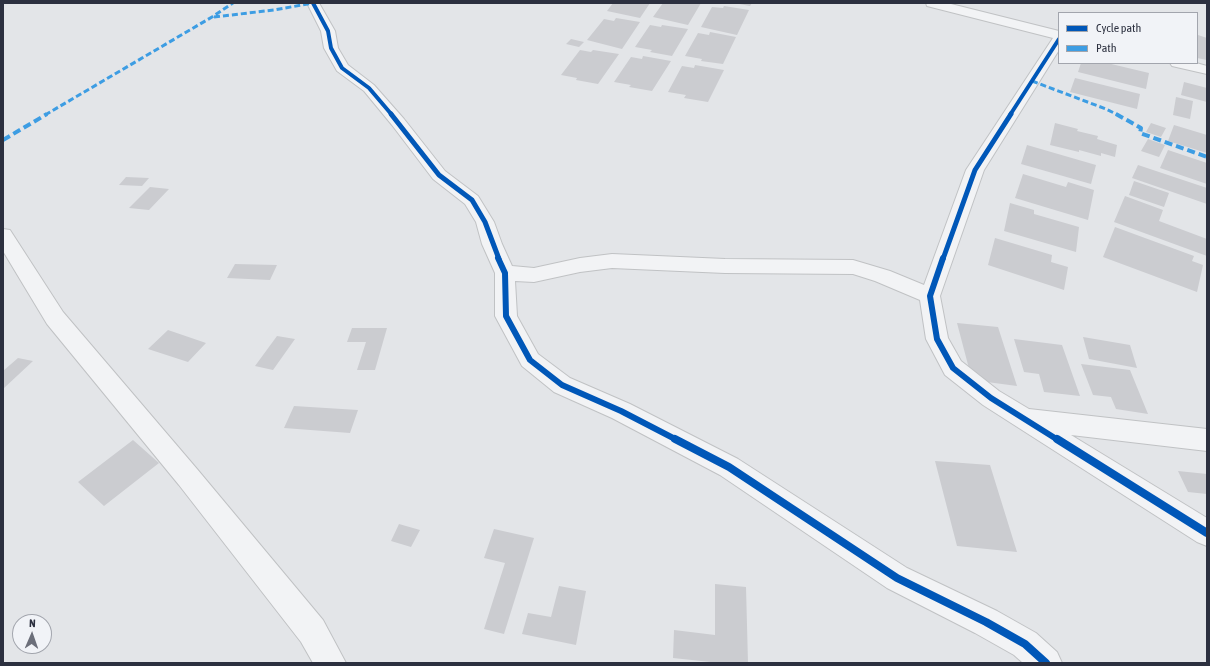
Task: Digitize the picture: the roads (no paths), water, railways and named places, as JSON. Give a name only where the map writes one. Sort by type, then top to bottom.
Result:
[{"type":"street","points":[[313,3],[328,31],[331,48],[342,68],[370,88],[439,175],[472,200],[485,222],[492,244],[505,273],[506,316],[530,360],[562,385],[621,410],[729,467],[897,578],[986,622],[1025,644],[1046,663]]},
{"type":"street","points":[[932,3],[1058,36]]},
{"type":"street","points":[[1058,41],[975,170],[930,296],[937,339],[953,368],[991,398],[1207,533]]},
{"type":"street","points":[[1181,64],[1207,70]]},
{"type":"street","points":[[3,235],[55,318],[188,477],[312,631],[330,663]]},
{"type":"street","points":[[505,273],[534,275],[580,265],[612,261],[725,266],[853,267],[883,276],[930,296]]},
{"type":"street","points":[[1022,418],[1207,440]]}]
